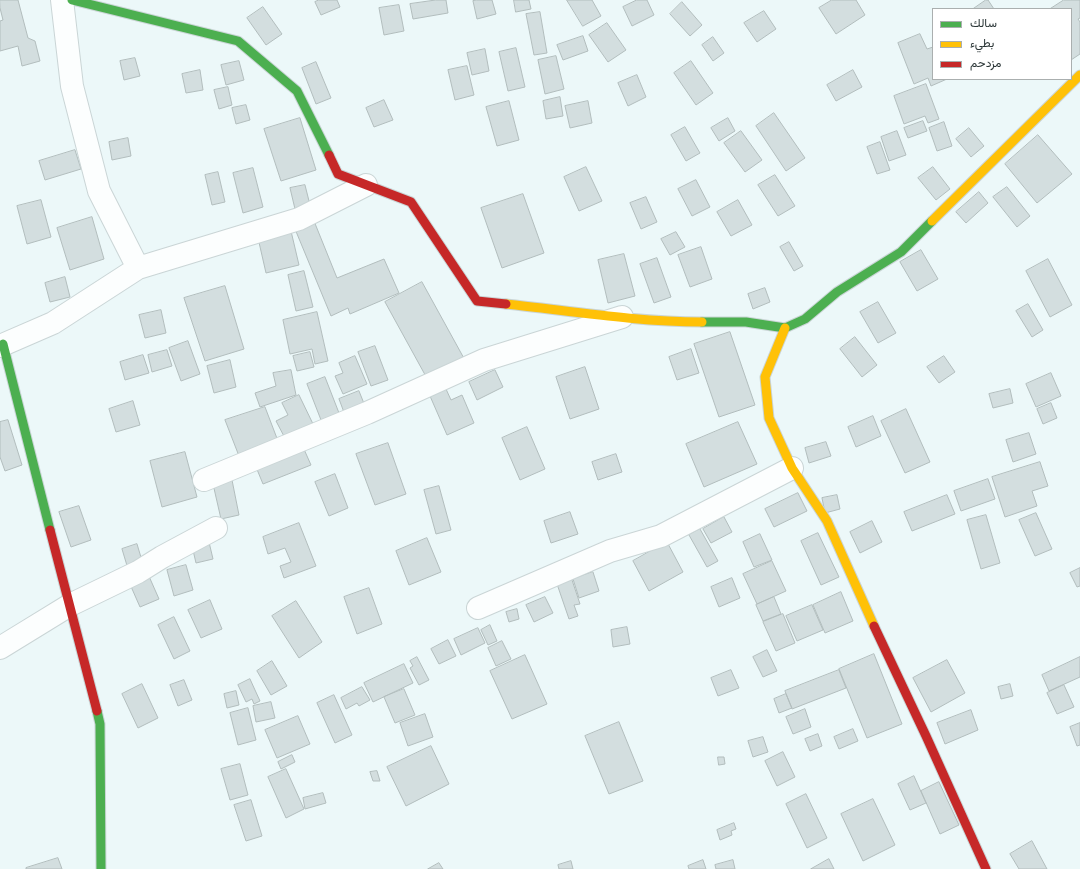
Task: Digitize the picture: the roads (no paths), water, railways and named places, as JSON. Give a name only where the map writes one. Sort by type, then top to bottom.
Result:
[{"type":"street","points":[[62,0],[72,86],[99,191],[138,268]]},
{"type":"street","points":[[72,0],[238,40],[297,91],[338,174],[411,202],[478,301],[678,322],[746,322],[785,328],[806,318],[837,292],[901,252],[1080,75]]},
{"type":"street","points":[[101,869],[100,724],[2,345],[53,323],[138,268],[299,218],[366,185]]},
{"type":"street","points":[[204,480],[374,410],[484,360],[622,317]]},
{"type":"street","points":[[785,328],[765,377],[769,418],[792,468],[827,521],[986,869]]},
{"type":"street","points":[[478,608],[610,551],[661,536],[792,468]]},
{"type":"street","points":[[0,648],[70,605],[138,572],[162,557],[216,528]]}]
